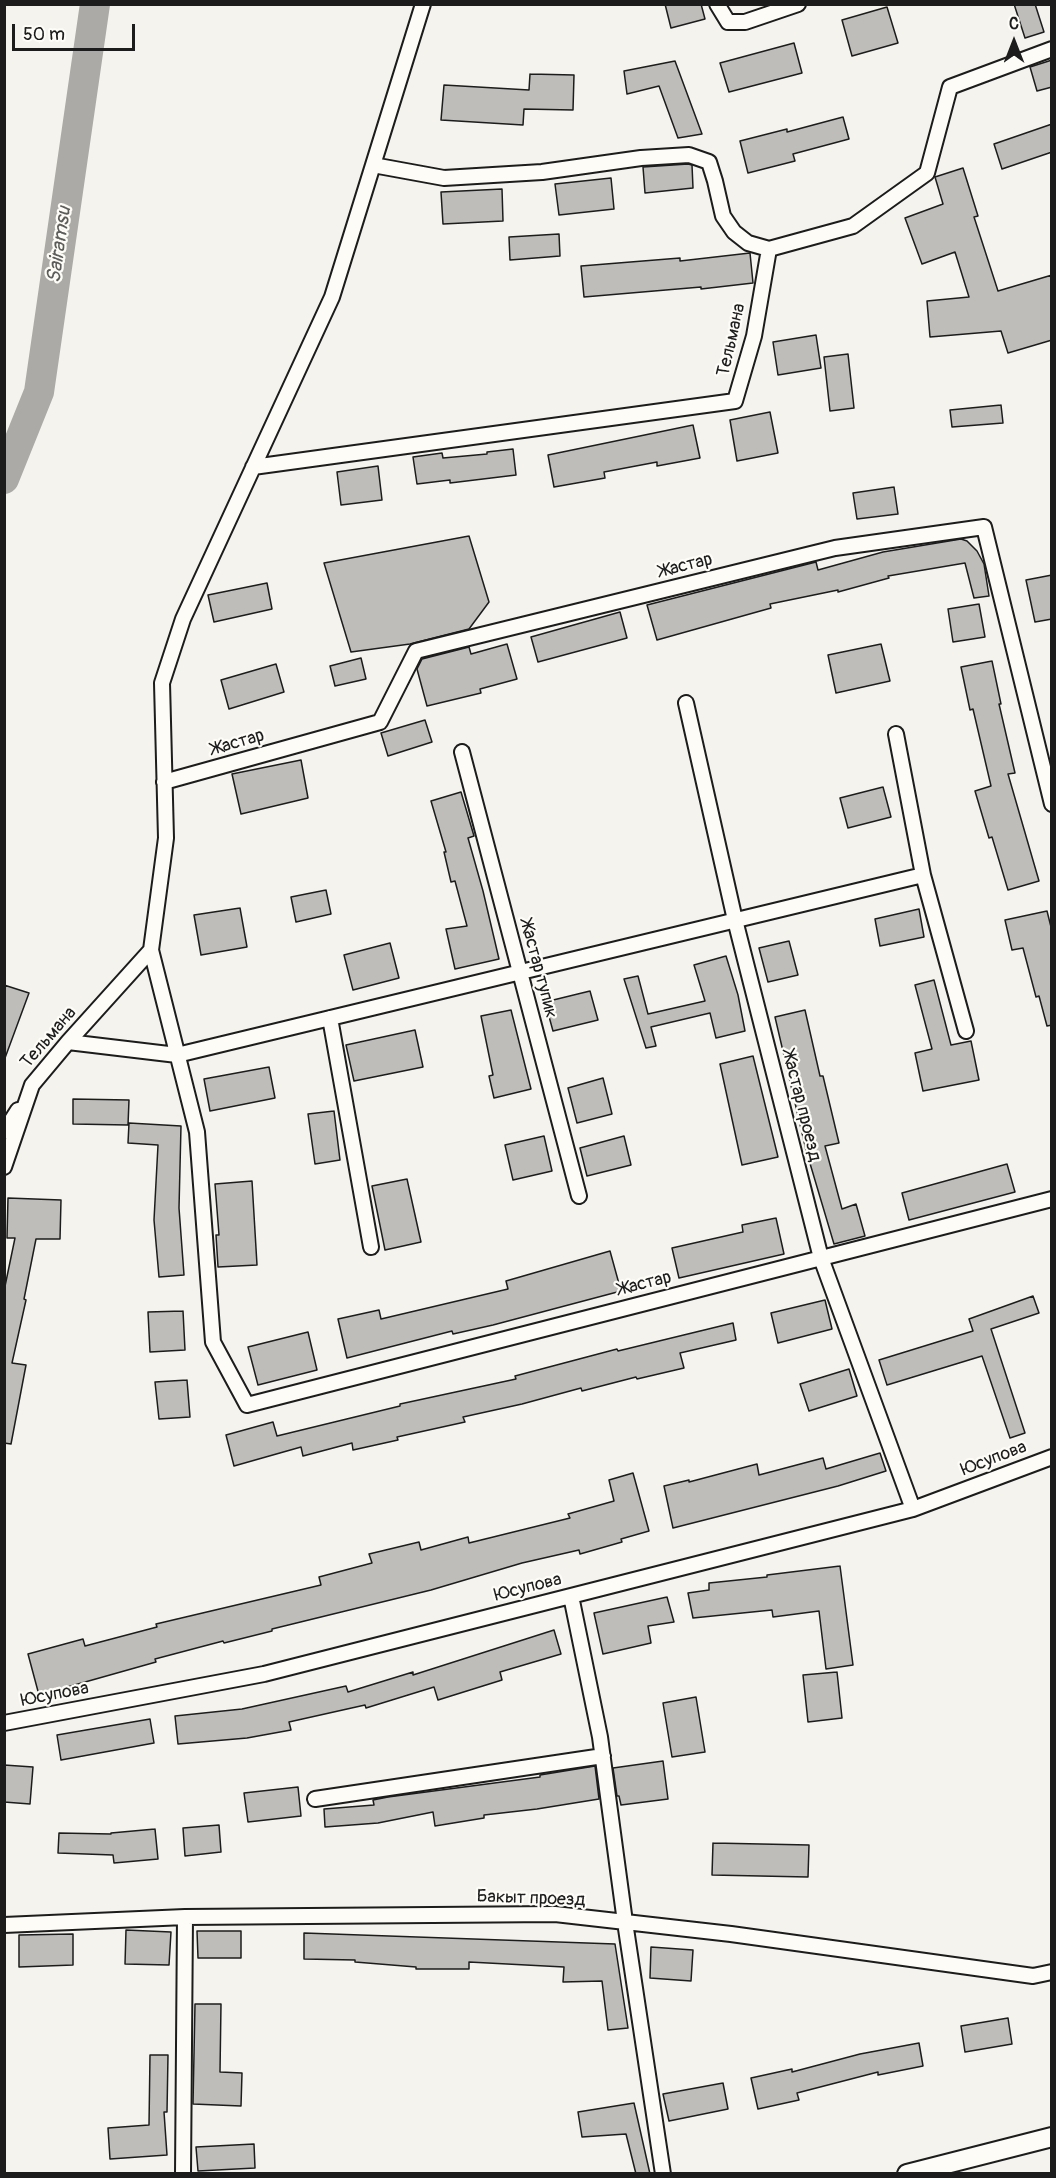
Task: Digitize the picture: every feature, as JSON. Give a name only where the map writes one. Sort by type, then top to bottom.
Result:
[{"type":"main road","points":[[907,2174],[1052,2138]]},
{"type":"street","points":[[177,1055],[151,950],[166,838],[162,683],[183,619],[332,297],[423,4]]},
{"type":"street","points":[[717,4],[728,22],[745,22],[798,4]]},
{"type":"street","points":[[373,165],[444,178],[542,172],[641,158],[689,155],[709,162],[716,181],[723,216],[734,232],[748,243],[769,249],[853,226],[927,173],[950,87],[1052,49]]},
{"type":"street","name":"Тельмана","points":[[254,467],[735,401],[754,336],[769,249]]},
{"type":"street","name":"Жастар","points":[[164,782],[380,722],[416,651],[836,548],[984,527],[1052,804]]},
{"type":"street","name":"Жастар проезд","points":[[686,703],[735,920],[821,1258],[913,1509]]},
{"type":"street","points":[[896,734],[923,875],[966,1031]]},
{"type":"street","name":"Жастар тупик","points":[[462,752],[579,1196]]},
{"type":"street","points":[[68,1042],[177,1055],[923,875]]},
{"type":"street","name":"Тельмана","points":[[4,1167],[32,1085],[151,950]]},
{"type":"street","points":[[330,1018],[371,1247]]},
{"type":"street","name":"Жастар","points":[[177,1055],[197,1132],[213,1342],[247,1405],[1052,1199]]},
{"type":"street","points":[[4,1132],[32,1085]]},
{"type":"street","name":"Юсупова","points":[[4,1723],[264,1674],[913,1509],[1052,1457]]},
{"type":"street","points":[[571,1596],[603,1756],[625,1922],[663,2174]]},
{"type":"street","points":[[315,1799],[603,1756]]},
{"type":"street","name":"Бакыт проезд","points":[[4,1925],[185,1917],[555,1914],[743,1935],[1033,1976],[1052,1972]]},
{"type":"street","points":[[183,2174],[185,1917]]},
{"type":"building","points":[[665,4],[701,4],[705,19],[671,28]]},
{"type":"building","points":[[1014,4],[1035,4],[1044,32],[1025,38]]},
{"type":"building","points":[[887,7],[898,43],[852,56],[842,20]]},
{"type":"building","points":[[794,43],[802,73],[729,92],[720,63]]},
{"type":"building","points":[[1052,60],[1052,87],[1037,91],[1030,67]]},
{"type":"building","points":[[675,61],[702,134],[678,138],[659,86],[627,94],[624,71]]},
{"type":"building","points":[[530,74],[574,75],[573,110],[524,109],[523,125],[441,120],[444,85],[529,90]]},
{"type":"building","points":[[843,117],[849,139],[793,154],[795,161],[748,173],[740,141],[787,129],[787,132]]},
{"type":"building","points":[[1052,124],[1052,152],[1002,169],[994,144]]},
{"type":"building","points":[[692,165],[693,188],[645,193],[643,167]]},
{"type":"building","points":[[963,168],[978,216],[974,217],[998,291],[1052,275],[1052,340],[1008,353],[1001,331],[930,337],[927,301],[969,297],[955,252],[922,264],[905,218],[943,204],[935,177]]},
{"type":"building","points":[[611,178],[614,209],[559,215],[555,184]]},
{"type":"building","points":[[502,189],[503,221],[443,224],[441,192]]},
{"type":"building","points":[[559,234],[560,256],[510,260],[509,237]]},
{"type":"building","points":[[750,253],[753,283],[584,297],[581,266],[680,258],[680,261]]},
{"type":"building","points":[[816,335],[821,368],[778,375],[773,342]]},
{"type":"building","points":[[848,354],[854,408],[830,411],[824,357]]},
{"type":"building","points":[[1001,405],[1003,423],[952,427],[950,410]]},
{"type":"building","points":[[770,412],[778,453],[737,461],[730,420]]},
{"type":"building","points":[[693,425],[700,458],[657,466],[657,462],[604,472],[605,478],[554,487],[548,455]]},
{"type":"building","points":[[513,449],[516,475],[450,483],[450,480],[417,484],[413,457],[442,453],[443,458]]},
{"type":"building","points":[[378,466],[382,500],[341,505],[337,472]]},
{"type":"building","points":[[894,487],[898,514],[857,519],[853,493]]},
{"type":"building","points":[[469,536],[489,602],[469,629],[410,644],[351,652],[324,563]]},
{"type":"building","points":[[961,539],[967,541],[977,551],[984,564],[989,596],[974,598],[965,563],[888,576],[889,578],[838,592],[838,590],[770,604],[771,608],[657,640],[647,605],[816,562],[818,570],[883,552]]},
{"type":"building","points":[[1052,575],[1052,619],[1035,622],[1026,580]]},
{"type":"building","points":[[267,583],[272,609],[214,622],[208,595]]},
{"type":"building","points":[[979,604],[985,637],[953,642],[948,609]]},
{"type":"building","points":[[620,612],[627,638],[538,662],[531,637]]},
{"type":"building","points":[[507,644],[517,679],[480,689],[481,693],[427,706],[417,669],[422,659],[469,647],[471,654]]},
{"type":"building","points":[[881,644],[890,681],[836,693],[828,655]]},
{"type":"building","points":[[361,658],[366,679],[335,686],[330,666]]},
{"type":"building","points":[[992,661],[1015,773],[1008,774],[1039,881],[1008,890],[975,791],[991,786],[961,667]]},
{"type":"building","points":[[276,664],[284,692],[229,709],[221,680]]},
{"type":"building","points":[[425,720],[432,742],[388,756],[381,733]]},
{"type":"building","points":[[301,760],[308,798],[241,814],[232,774]]},
{"type":"building","points":[[883,787],[891,817],[848,828],[840,798]]},
{"type":"building","points":[[461,792],[474,836],[468,838],[499,959],[455,969],[446,929],[467,926],[455,881],[451,882],[444,852],[446,852],[431,801]]},
{"type":"building","points":[[326,890],[331,914],[296,922],[291,897]]},
{"type":"building","points":[[240,908],[247,947],[201,955],[194,915]]},
{"type":"building","points":[[919,909],[924,937],[880,946],[875,919]]},
{"type":"building","points":[[1047,911],[1052,931],[1052,1025],[1047,1026],[1039,996],[1036,997],[1023,948],[1012,950],[1005,920]]},
{"type":"building","points":[[789,941],[798,975],[768,982],[759,948]]},
{"type":"building","points":[[390,943],[399,978],[353,990],[344,955]]},
{"type":"building","points":[[726,956],[738,995],[745,1031],[716,1038],[710,1013],[651,1027],[656,1046],[646,1048],[624,979],[638,976],[648,1014],[705,1001],[694,965]]},
{"type":"building","points":[[934,980],[951,1045],[971,1041],[979,1080],[923,1091],[915,1053],[932,1049],[915,985]]},
{"type":"building","points":[[4,985],[29,993],[5,1058],[4,1058]]},
{"type":"building","points":[[590,991],[598,1020],[553,1031],[545,1002]]},
{"type":"building","points":[[511,1010],[531,1089],[494,1098],[489,1076],[493,1075],[481,1016]]},
{"type":"building","points":[[805,1010],[820,1076],[823,1076],[839,1143],[825,1146],[842,1209],[856,1204],[865,1236],[834,1244],[806,1150],[775,1017]]},
{"type":"building","points":[[415,1030],[423,1067],[354,1081],[346,1045]]},
{"type":"building","points":[[753,1056],[778,1157],[742,1165],[720,1064]]},
{"type":"building","points":[[269,1067],[275,1098],[210,1111],[204,1079]]},
{"type":"building","points":[[603,1078],[612,1114],[577,1123],[568,1088]]},
{"type":"building","points":[[73,1099],[129,1100],[128,1125],[73,1124]]},
{"type":"building","points":[[334,1111],[340,1160],[315,1164],[308,1114]]},
{"type":"building","points":[[129,1123],[181,1126],[179,1208],[184,1275],[159,1277],[154,1220],[158,1145],[128,1143]]},
{"type":"building","points":[[544,1136],[552,1171],[513,1180],[505,1145]]},
{"type":"building","points":[[624,1136],[631,1165],[587,1176],[580,1148]]},
{"type":"building","points":[[1007,1164],[1015,1192],[909,1220],[902,1193]]},
{"type":"building","points":[[407,1179],[421,1242],[385,1250],[372,1186]]},
{"type":"building","points":[[252,1181],[257,1265],[218,1267],[216,1235],[219,1235],[215,1184]]},
{"type":"building","points":[[8,1198],[61,1200],[60,1239],[36,1239],[12,1363],[26,1365],[11,1444],[4,1443],[4,1291],[15,1238],[7,1238]]},
{"type":"building","points":[[776,1218],[784,1254],[679,1278],[672,1248],[743,1232],[742,1225]]},
{"type":"building","points":[[610,1251],[621,1291],[493,1325],[453,1334],[452,1331],[347,1358],[338,1319],[379,1310],[381,1319],[508,1289],[506,1281]]},
{"type":"building","points":[[1033,1296],[1039,1313],[991,1329],[1025,1433],[1010,1438],[982,1356],[887,1385],[879,1360],[973,1331],[969,1319]]},
{"type":"building","points":[[825,1300],[832,1329],[778,1343],[771,1313]]},
{"type":"building","points":[[183,1311],[185,1350],[150,1352],[148,1312]]},
{"type":"building","points":[[733,1323],[736,1340],[680,1353],[684,1368],[582,1391],[581,1388],[463,1417],[465,1422],[397,1437],[398,1440],[353,1450],[352,1443],[303,1456],[301,1447],[234,1466],[226,1435],[273,1422],[277,1436],[400,1406],[400,1404],[516,1379],[515,1376],[617,1349],[618,1351]]},
{"type":"building","points":[[308,1332],[317,1370],[258,1385],[248,1347]]},
{"type":"building","points":[[849,1369],[857,1396],[809,1411],[800,1384]]},
{"type":"building","points":[[187,1380],[190,1417],[159,1419],[155,1382]]},
{"type":"building","points":[[880,1453],[886,1471],[838,1486],[673,1528],[664,1486],[689,1480],[689,1482],[757,1464],[759,1475],[823,1458],[826,1469]]},
{"type":"building","points":[[633,1473],[649,1531],[621,1539],[622,1542],[580,1554],[579,1550],[522,1563],[431,1590],[224,1643],[223,1641],[155,1659],[156,1662],[39,1695],[28,1654],[83,1639],[85,1646],[157,1627],[156,1624],[321,1585],[319,1577],[372,1563],[369,1554],[419,1542],[421,1550],[468,1537],[469,1543],[570,1518],[568,1514],[614,1501],[609,1480]]},
{"type":"building","points":[[840,1566],[853,1665],[826,1669],[819,1611],[773,1617],[772,1610],[693,1618],[688,1593],[709,1590],[709,1583]]},
{"type":"building","points":[[667,1597],[674,1622],[648,1626],[651,1643],[603,1654],[594,1613]]},
{"type":"building","points":[[554,1630],[561,1654],[500,1672],[502,1680],[438,1700],[434,1687],[366,1708],[365,1705],[289,1722],[291,1730],[247,1738],[178,1744],[175,1716],[242,1709],[346,1686],[348,1692],[413,1672],[413,1675]]},
{"type":"building","points":[[837,1672],[842,1718],[808,1722],[803,1675]]},
{"type":"building","points":[[696,1697],[705,1752],[672,1757],[663,1703]]},
{"type":"building","points":[[150,1719],[154,1743],[61,1760],[57,1735]]},
{"type":"building","points":[[663,1761],[668,1799],[621,1805],[619,1796],[617,1796],[613,1768]]},
{"type":"building","points":[[4,1765],[33,1767],[30,1804],[4,1802]]},
{"type":"building","points":[[595,1766],[599,1799],[484,1815],[484,1818],[435,1826],[433,1812],[378,1823],[325,1827],[324,1809],[374,1805],[373,1800],[388,1797],[540,1777],[540,1775]]},
{"type":"building","points":[[298,1787],[301,1816],[248,1822],[244,1793]]},
{"type":"building","points":[[219,1825],[221,1852],[185,1856],[183,1828]]},
{"type":"building","points":[[155,1829],[158,1859],[114,1863],[113,1855],[58,1853],[59,1833],[111,1834]]},
{"type":"building","points":[[713,1843],[809,1845],[808,1877],[712,1875]]},
{"type":"building","points":[[126,1930],[171,1932],[169,1965],[125,1964]]},
{"type":"building","points":[[197,1931],[241,1931],[241,1958],[198,1958]]},
{"type":"building","points":[[304,1933],[615,1944],[628,2028],[608,2030],[602,1981],[563,1982],[564,1967],[469,1962],[469,1969],[416,1969],[416,1967],[355,1962],[355,1960],[304,1959]]},
{"type":"building","points":[[73,1934],[73,1965],[19,1967],[19,1935]]},
{"type":"building","points":[[651,1947],[693,1950],[691,1981],[650,1978]]},
{"type":"building","points":[[195,2004],[221,2004],[220,2072],[242,2073],[241,2106],[193,2104]]},
{"type":"building","points":[[1008,2018],[1012,2044],[965,2052],[961,2026]]},
{"type":"building","points":[[919,2043],[923,2066],[878,2075],[878,2072],[797,2093],[799,2100],[758,2109],[751,2078],[792,2069],[792,2072],[860,2054]]},
{"type":"building","points":[[150,2055],[168,2055],[167,2112],[164,2112],[167,2155],[110,2159],[108,2128],[149,2125]]},
{"type":"building","points":[[723,2083],[728,2109],[669,2121],[663,2094]]},
{"type":"building","points":[[634,2103],[650,2174],[636,2174],[626,2134],[582,2137],[578,2112]]},
{"type":"building","points":[[254,2144],[255,2168],[198,2171],[196,2147]]},
{"type":"waterway","name":"Sairamsu","points":[[4,479],[39,392],[95,4]]}]
